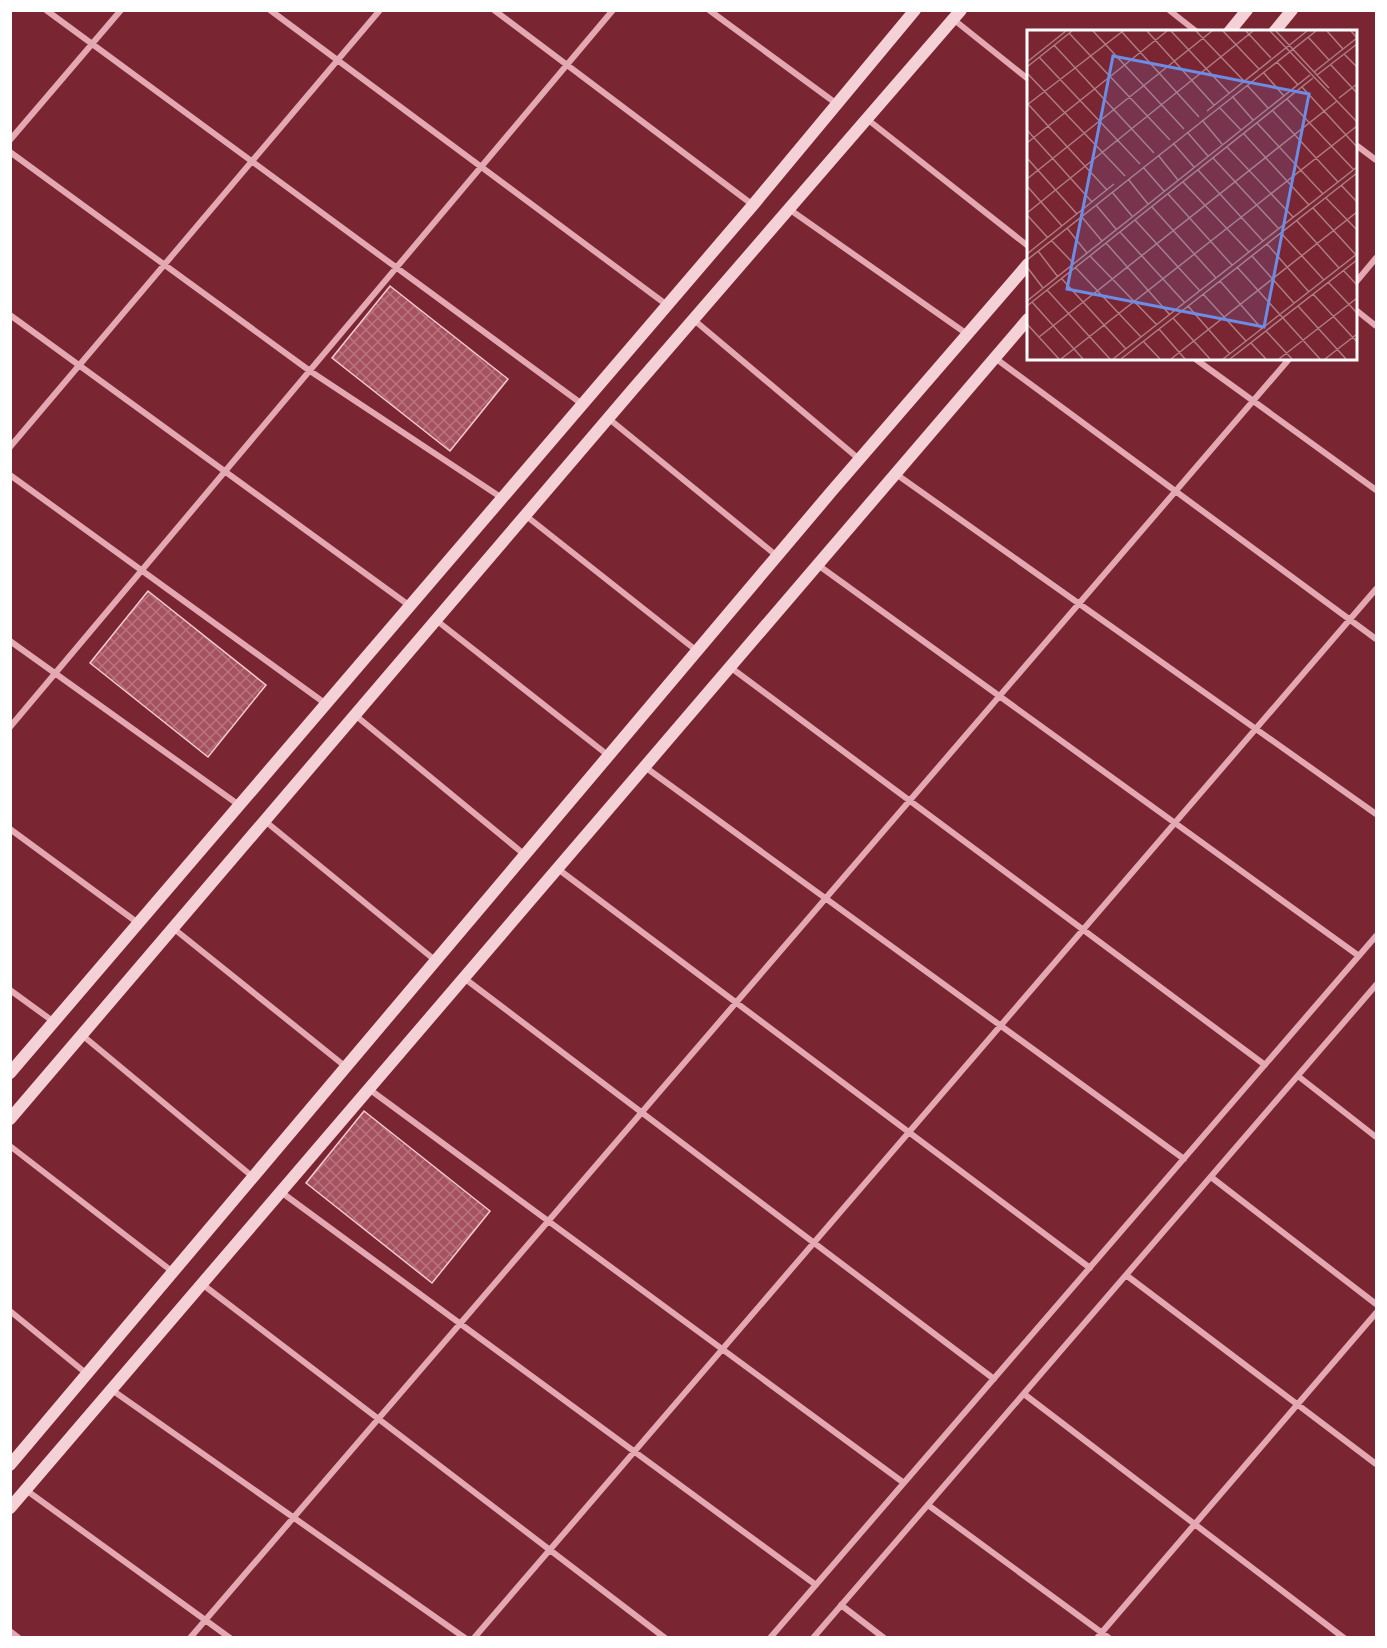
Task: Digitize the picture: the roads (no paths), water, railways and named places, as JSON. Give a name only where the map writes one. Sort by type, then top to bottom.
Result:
[{"type":"street","points":[[46,10],[91,46],[583,404]]},
{"type":"street","points":[[10,140],[121,10]]},
{"type":"street","points":[[270,10],[668,305]]},
{"type":"street","points":[[10,447],[380,10]]},
{"type":"street","points":[[494,10],[753,205]]},
{"type":"street","points":[[10,727],[613,10]]},
{"type":"street","points":[[710,10],[837,104]]},
{"type":"street","points":[[10,1073],[668,305],[915,10]]},
{"type":"street","points":[[1169,10],[1194,30]]},
{"type":"street","points":[[1231,30],[1247,10]]},
{"type":"street","points":[[1276,30],[1292,10]]},
{"type":"street","points":[[10,1119],[608,418],[957,15],[1027,77]]},
{"type":"street","points":[[867,119],[1027,244]]},
{"type":"street","points":[[1357,146],[1377,160]]},
{"type":"street","points":[[10,152],[310,371],[502,498]]},
{"type":"street","points":[[789,209],[967,335]]},
{"type":"street","points":[[1357,281],[1377,258]]},
{"type":"street","points":[[10,1465],[697,651],[1027,266]]},
{"type":"street","points":[[1357,311],[1377,326]]},
{"type":"street","points":[[10,315],[410,606]]},
{"type":"street","points":[[693,319],[860,459]]},
{"type":"street","points":[[10,1508],[1027,321]]},
{"type":"street","points":[[995,358],[1377,639]]},
{"type":"street","points":[[1197,360],[1377,490]]},
{"type":"street","points":[[190,1638],[1288,360]]},
{"type":"street","points":[[608,418],[778,556]]},
{"type":"street","points":[[896,474],[1377,814]]},
{"type":"street","points":[[10,475],[326,704]]},
{"type":"street","points":[[525,515],[697,651]]},
{"type":"street","points":[[818,565],[1359,956]]},
{"type":"street","points":[[474,1638],[1377,589]]},
{"type":"street","points":[[436,620],[609,756]]},
{"type":"street","points":[[10,641],[239,806]]},
{"type":"street","points":[[730,667],[1265,1065]]},
{"type":"street","points":[[355,715],[525,855]]},
{"type":"street","points":[[645,767],[1184,1159]]},
{"type":"street","points":[[264,821],[436,961]]},
{"type":"street","points":[[10,829],[138,924]]},
{"type":"street","points":[[558,869],[1090,1268]]},
{"type":"street","points":[[173,928],[346,1067]]},
{"type":"street","points":[[770,1638],[1377,936]]},
{"type":"street","points":[[464,978],[994,1379]]},
{"type":"street","points":[[813,1638],[1377,985]]},
{"type":"street","points":[[10,990],[54,1022]]},
{"type":"street","points":[[82,1035],[253,1178]]},
{"type":"street","points":[[1298,1076],[1377,1137]]},
{"type":"street","points":[[369,1089],[904,1483]]},
{"type":"street","points":[[10,1146],[173,1272]]},
{"type":"street","points":[[1211,1177],[1377,1304]]},
{"type":"street","points":[[281,1192],[816,1585]]},
{"type":"street","points":[[1126,1275],[1377,1464]]},
{"type":"street","points":[[202,1284],[665,1638]]},
{"type":"street","points":[[10,1311],[87,1374]]},
{"type":"street","points":[[1100,1635],[1377,1313]]},
{"type":"street","points":[[112,1390],[465,1638]]},
{"type":"street","points":[[1024,1394],[1344,1638]]},
{"type":"street","points":[[26,1490],[230,1638]]},
{"type":"street","points":[[928,1505],[1100,1635],[1109,1638]]},
{"type":"street","points":[[842,1605],[884,1638]]},
{"type":"street","points":[[10,1631],[20,1638]]}]
